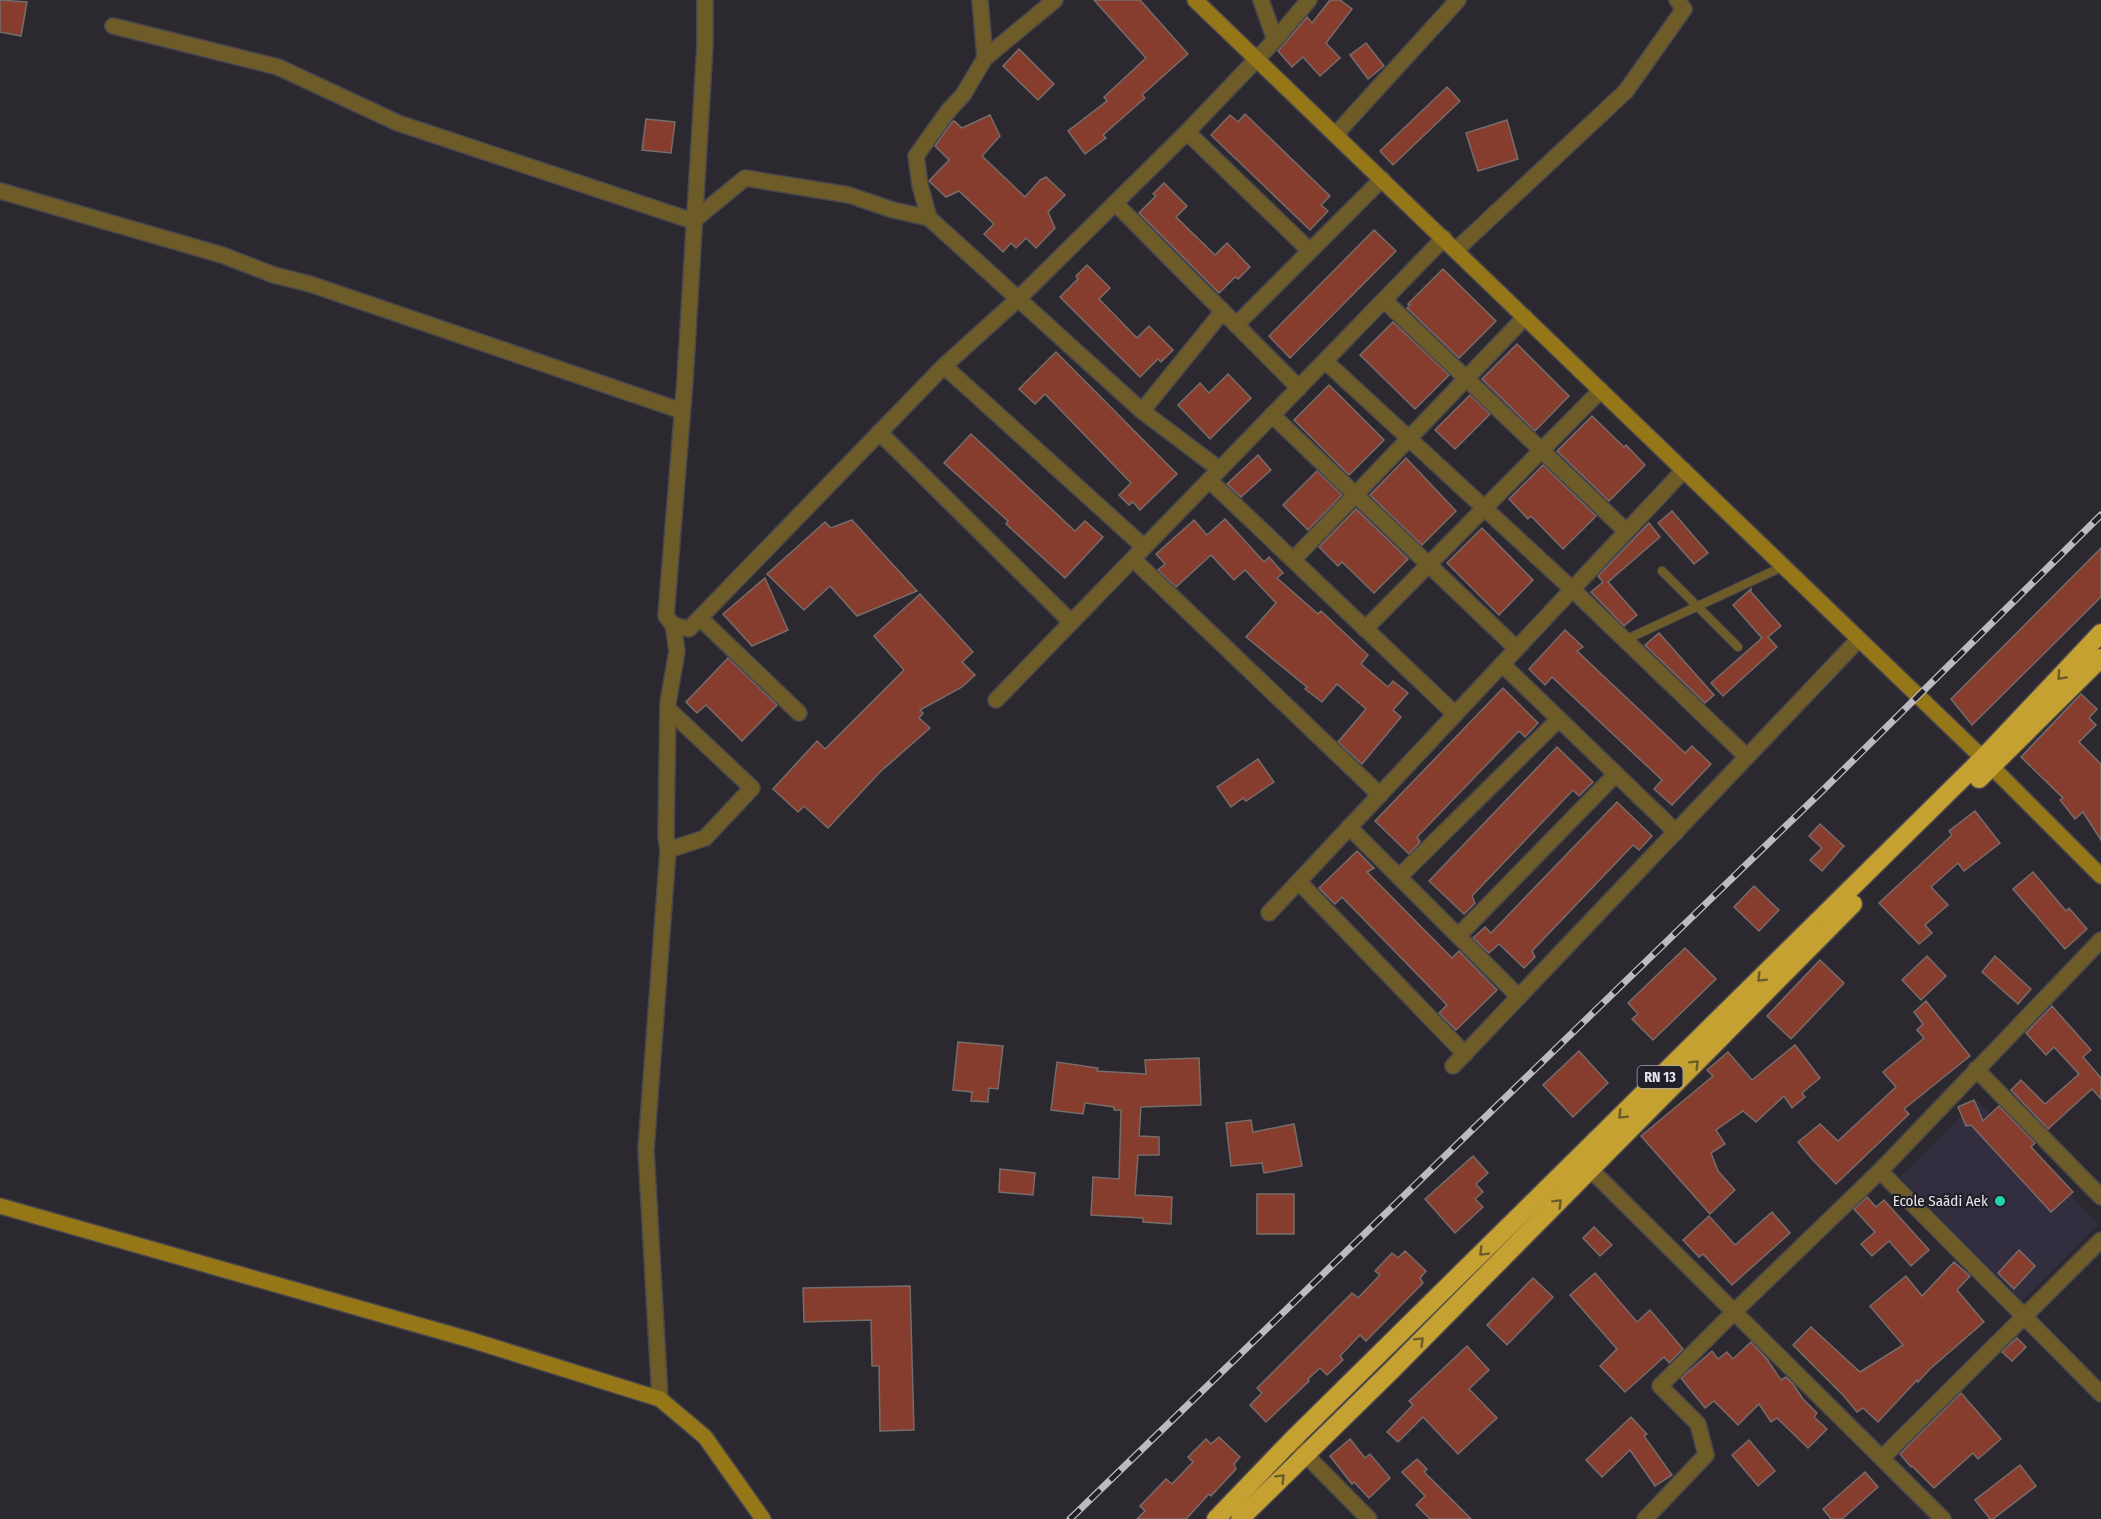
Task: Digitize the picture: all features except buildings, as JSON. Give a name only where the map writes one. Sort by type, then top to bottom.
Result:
[{"type":"highway","name":"RN 13","points":[[1216,1519],[1291,1441],[1584,1164],[1912,844],[1988,763],[2101,633]]},
{"type":"highway","name":"RN 13","points":[[1988,763],[2101,658]]},
{"type":"highway","name":"RN 13","points":[[1240,1519],[1391,1371],[1584,1164]]},
{"type":"main road","points":[[1196,0],[1988,763],[2101,876]]},
{"type":"main road","points":[[0,1206],[471,1340],[660,1399],[705,1437],[763,1519]]},
{"type":"street","points":[[660,1399],[646,1150],[668,850],[666,836],[668,709],[677,651],[673,625],[666,616],[682,411],[705,45],[705,0]]},
{"type":"street","points":[[980,0],[985,58]]},
{"type":"street","points":[[929,218],[920,185],[916,156],[949,110],[963,95],[985,58],[1054,0]]},
{"type":"street","points":[[1261,0],[1275,40]]},
{"type":"street","points":[[673,625],[689,629],[944,366],[1018,299],[1116,204],[1275,40],[1310,0]]},
{"type":"street","points":[[1336,134],[1458,0]]},
{"type":"street","points":[[1456,250],[1626,91],[1684,9],[1677,0]]},
{"type":"street","points":[[113,26],[278,67],[398,123],[693,221]]},
{"type":"street","points":[[1187,132],[1310,251]]},
{"type":"street","points":[[693,221],[745,178],[849,195],[893,210],[929,218],[1214,475],[1293,560],[1455,714]]},
{"type":"street","points":[[1236,325],[1382,179]]},
{"type":"street","points":[[0,191],[222,255],[274,275],[310,284],[682,411]]},
{"type":"street","points":[[1116,204],[1299,388]]},
{"type":"street","points":[[996,700],[1444,238]]},
{"type":"street","points":[[1384,300],[1626,531]]},
{"type":"street","points":[[1142,411],[1223,311]]},
{"type":"street","points":[[1293,560],[1526,317]]},
{"type":"street","points":[[1325,361],[1572,589],[1747,757]]},
{"type":"street","points":[[944,366],[1144,547]]},
{"type":"street","points":[[1365,629],[1601,390]]},
{"type":"street","points":[[1272,415],[1516,648]]},
{"type":"street","points":[[879,432],[1071,622]]},
{"type":"street","points":[[1269,913],[1684,470]]},
{"type":"street","points":[[1133,559],[1380,795]]},
{"type":"street","points":[[700,618],[799,713]]},
{"type":"street","points":[[1453,1066],[1859,639]]},
{"type":"street","points":[[1502,664],[1676,832]]},
{"type":"street","points":[[668,709],[752,788],[705,838],[668,850]]},
{"type":"street","points":[[1399,877],[1558,719]]},
{"type":"street","points":[[1458,936],[1616,774]]},
{"type":"street","points":[[1349,827],[1519,997]]},
{"type":"street","points":[[1299,882],[1465,1054]]},
{"type":"street","points":[[1645,1519],[1706,1455],[1698,1424],[1660,1386],[1880,1171],[2101,940]]},
{"type":"street","points":[[1976,1069],[2101,1197]]},
{"type":"street","points":[[1584,1164],[1943,1519]]},
{"type":"street","points":[[1880,1171],[2101,1394]]},
{"type":"street","points":[[1882,1458],[2101,1240]]},
{"type":"street","points":[[1291,1441],[1369,1519]]},
{"type":"lane","points":[[1625,640],[1784,566]]},
{"type":"lane","points":[[1662,571],[1738,647]]},
{"type":"shaded area","name":"Ecole Saãdi Aek","points":[[1977,1101],[2099,1224],[2022,1301],[1900,1177]]},
{"type":"railway","points":[[1070,1519],[1818,795],[2101,515]]},
{"type":"place","name":"Ecole Saãdi Aek","points":[[2000,1201]]}]
